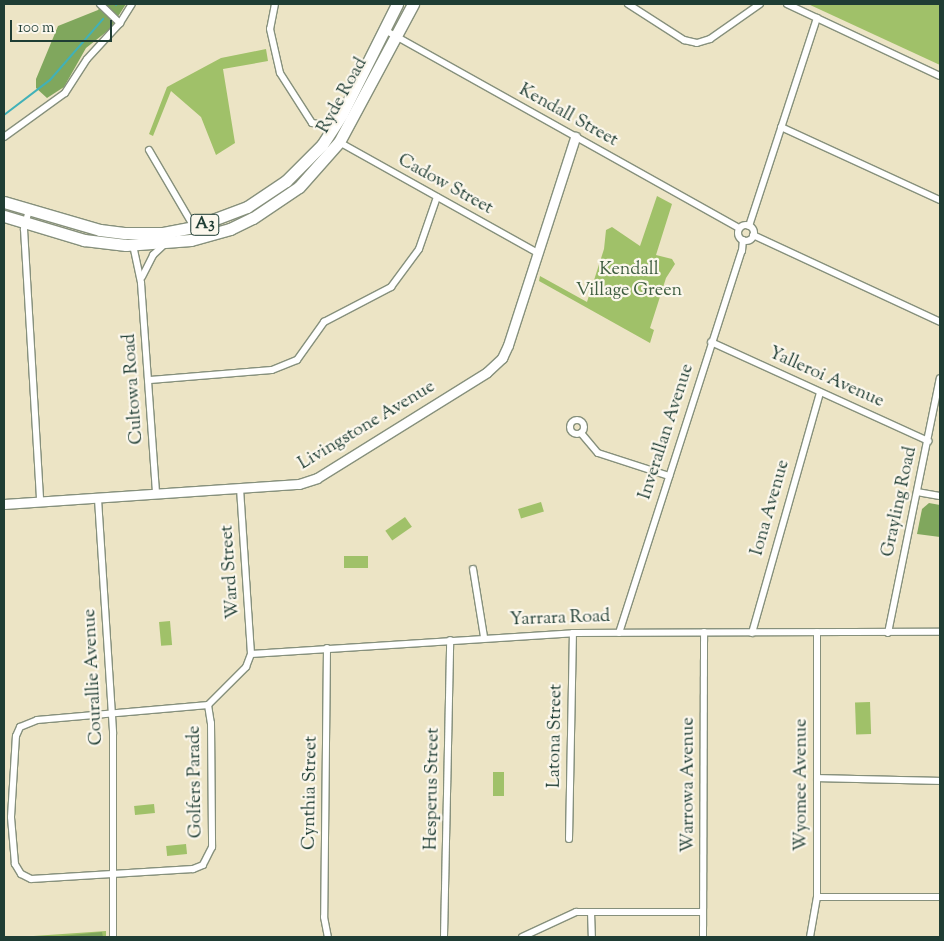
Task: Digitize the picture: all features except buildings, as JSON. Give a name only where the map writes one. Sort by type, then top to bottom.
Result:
[{"type":"highway","name":"Ryde Road","points":[[4,202],[112,232],[163,233],[194,227],[234,213],[278,188],[305,164],[334,127],[397,4]]},
{"type":"highway","name":"Ryde Road","points":[[4,216],[84,240],[133,245],[165,244],[230,229],[269,209],[299,187],[339,142],[359,110],[395,36],[413,4]]},
{"type":"street","points":[[100,4],[120,23]]},
{"type":"street","points":[[4,137],[65,93],[87,59],[120,23],[132,4]]},
{"type":"street","points":[[275,4],[270,29],[278,67],[312,122],[334,127]]},
{"type":"street","points":[[628,4],[684,40],[697,43],[710,38],[760,4]]},
{"type":"street","points":[[787,4],[940,76]]},
{"type":"street","points":[[817,18],[749,226],[753,235],[940,322]]},
{"type":"street","name":"Kendall Street","points":[[383,29],[739,228]]},
{"type":"street","points":[[782,127],[940,200]]},
{"type":"street","name":"Livingstone Avenue","points":[[4,504],[298,484],[317,478],[487,372],[505,353],[575,137]]},
{"type":"street","name":"Cadow Street","points":[[339,142],[538,254]]},
{"type":"street","points":[[149,150],[194,227]]},
{"type":"street","points":[[150,380],[272,370],[297,360],[324,322],[390,287],[420,249],[437,198]]},
{"type":"street","points":[[29,210],[24,222],[40,502]]},
{"type":"street","points":[[749,226],[739,228],[739,236],[742,240],[748,240],[753,235]]},
{"type":"street","name":"Inverallan Avenue","points":[[619,633],[711,342],[742,251],[742,240]]},
{"type":"street","name":"Cultowa Road","points":[[141,283],[153,255],[165,244]]},
{"type":"street","name":"Cultowa Road","points":[[133,245],[141,283],[150,380],[156,493]]},
{"type":"street","name":"Yalleroi Avenue","points":[[711,342],[928,441]]},
{"type":"street","name":"Grayling Road","points":[[888,632],[940,378]]},
{"type":"street","name":"Iona Avenue","points":[[752,633],[820,392]]},
{"type":"street","points":[[581,433],[598,453],[669,476]]},
{"type":"street","name":"Ward Street","points":[[240,489],[251,654]]},
{"type":"street","points":[[917,492],[940,496]]},
{"type":"street","name":"Courallie Avenue","points":[[98,498],[110,714],[113,734],[111,854],[114,873],[112,937]]},
{"type":"street","points":[[473,569],[484,637]]},
{"type":"street","name":"Warrowa Avenue","points":[[703,937],[704,632]]},
{"type":"street","name":"Wyomee Avenue","points":[[810,937],[818,897],[817,632]]},
{"type":"street","name":"Yarrara Road","points":[[251,654],[484,637],[573,633],[940,632]]},
{"type":"street","name":"Latona Street","points":[[569,840],[573,633]]},
{"type":"street","name":"Hesperus Street","points":[[444,937],[450,640]]},
{"type":"street","name":"Cynthia Street","points":[[327,648],[324,917],[328,937]]},
{"type":"street","points":[[208,705],[246,666],[251,654]]},
{"type":"street","name":"Golfers Parade","points":[[208,705],[211,733],[212,847],[209,858],[194,869],[31,879],[21,874],[15,864],[7,817],[16,736],[20,727],[37,720],[110,714],[208,705]]},
{"type":"street","points":[[817,778],[940,781]]},
{"type":"street","points":[[818,897],[940,897]]},
{"type":"street","points":[[591,912],[592,937]]},
{"type":"street","points":[[522,937],[568,913],[704,912]]},
{"type":"green space","points":[[103,4],[126,4],[110,29],[86,48],[64,87],[47,98],[36,88],[36,79],[58,26],[98,10]]},
{"type":"green space","points":[[808,4],[940,4],[940,65]]},
{"type":"green space","points":[[266,49],[268,61],[223,69],[235,143],[216,155],[201,117],[171,91],[153,136],[149,134],[167,87],[221,58]]},
{"type":"green space","name":"Kendall Village Green","points":[[657,196],[672,204],[656,255],[672,259],[675,264],[666,278],[650,328],[654,330],[650,343],[539,281],[540,276],[587,302],[604,249],[606,230],[612,227],[640,246]]},
{"type":"green space","points":[[541,502],[544,512],[521,519],[518,509]]},
{"type":"green space","points":[[929,503],[940,505],[940,537],[917,534],[922,509]]},
{"type":"green space","points":[[405,517],[412,527],[392,541],[385,531]]},
{"type":"green space","points":[[344,556],[368,556],[368,568],[344,568]]},
{"type":"green space","points":[[170,621],[172,645],[161,646],[159,622]]},
{"type":"green space","points":[[870,702],[871,734],[856,735],[855,703]]},
{"type":"green space","points":[[493,772],[504,772],[504,796],[493,796]]},
{"type":"green space","points":[[154,804],[155,813],[135,815],[134,806]]},
{"type":"green space","points":[[186,844],[187,854],[167,856],[166,846]]},
{"type":"green space","points":[[106,931],[106,937],[19,937]]},
{"type":"green space","points":[[102,932],[103,937],[51,937]]},
{"type":"waterway","points":[[4,115],[50,80],[103,19]]}]
